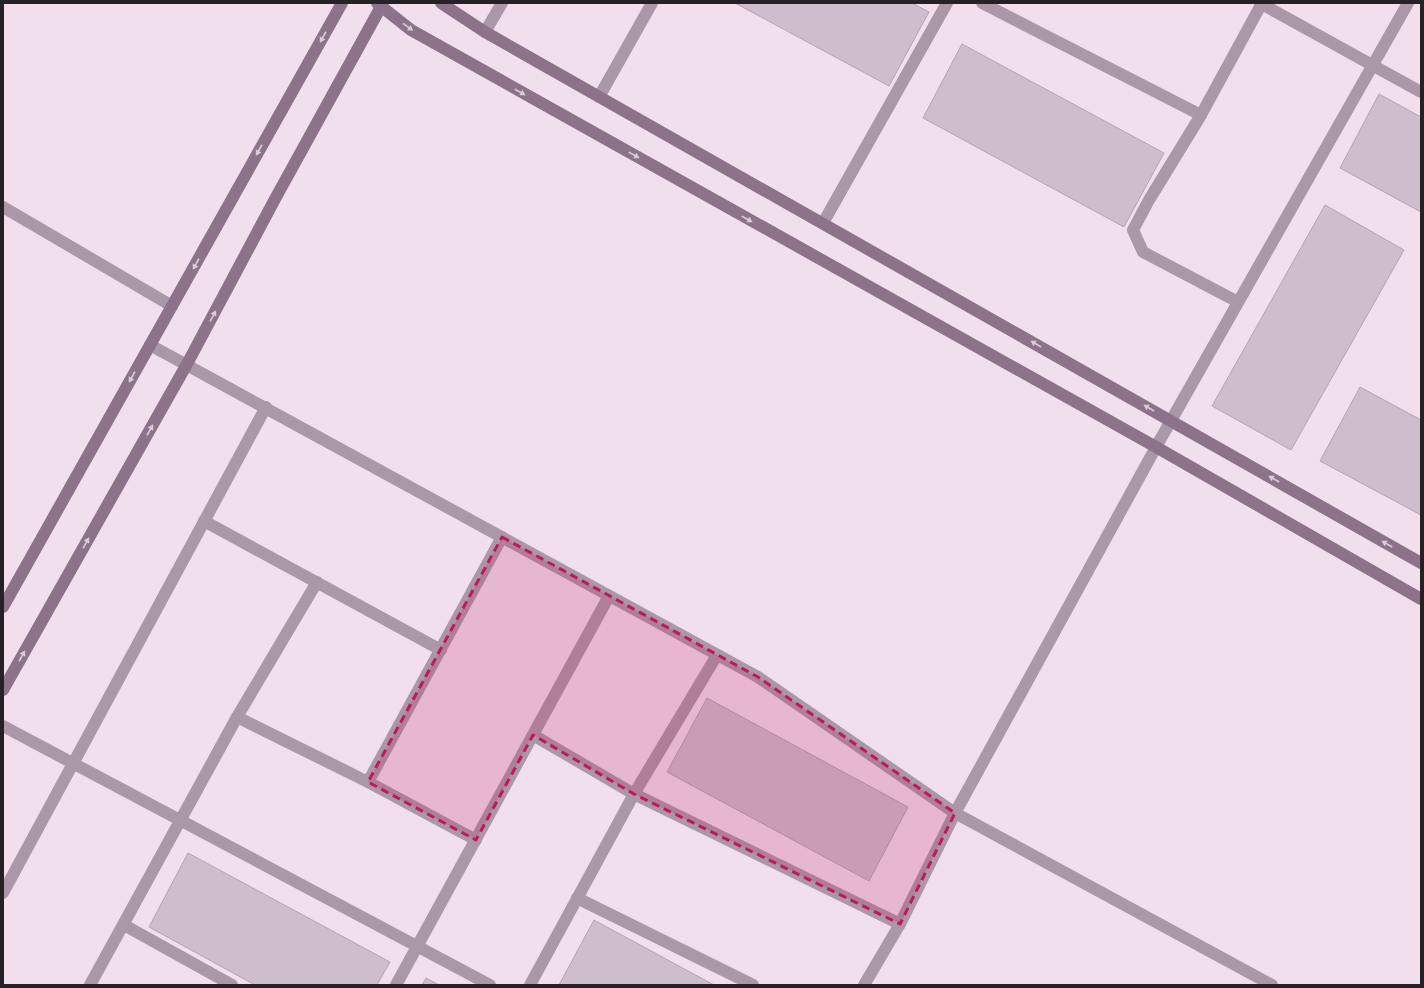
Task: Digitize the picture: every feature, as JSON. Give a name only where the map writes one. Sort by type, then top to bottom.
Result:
[{"type":"street","points":[[3,607],[342,3]]},
{"type":"street","points":[[441,3],[485,32],[1421,563]]},
{"type":"street","points":[[485,32],[502,3]]},
{"type":"street","points":[[599,97],[652,3]]},
{"type":"street","points":[[822,223],[947,3]]},
{"type":"street","points":[[982,3],[1201,115]]},
{"type":"street","points":[[1238,302],[1143,252],[1133,230],[1149,200],[1201,115],[1261,3],[1374,64],[1421,92]]},
{"type":"street","points":[[864,985],[900,924],[955,813],[1156,447],[1408,3]]},
{"type":"street","points":[[3,690],[187,364],[380,4],[411,30],[1156,447],[1421,599]]},
{"type":"street","points":[[3,207],[172,306]]},
{"type":"street","points":[[150,345],[758,677],[955,813],[1272,985]]},
{"type":"street","points":[[3,893],[266,407]]},
{"type":"street","points":[[204,521],[441,650]]},
{"type":"street","points":[[368,782],[502,537]]},
{"type":"street","points":[[90,985],[237,717],[317,582]]},
{"type":"street","points":[[396,985],[609,596]]},
{"type":"street","points":[[530,985],[634,794],[717,655]]},
{"type":"street","points":[[237,717],[368,782],[476,840]]},
{"type":"street","points":[[3,726],[490,985]]},
{"type":"street","points":[[533,735],[634,794],[900,924]]},
{"type":"street","points":[[577,898],[754,985]]},
{"type":"street","points":[[124,925],[232,985]]},
{"type":"highlighted area","points":[[502,537],[758,677],[955,813],[900,924],[634,794],[533,735],[476,840],[368,782]]},
{"type":"building","points":[[735,3],[912,3],[929,12],[889,86]]},
{"type":"building","points":[[962,44],[1164,153],[1124,227],[923,118]]},
{"type":"building","points":[[1379,94],[1421,117],[1421,212],[1340,168]]},
{"type":"building","points":[[1325,205],[1404,250],[1291,450],[1212,406]]},
{"type":"building","points":[[1360,387],[1421,420],[1421,515],[1320,461]]},
{"type":"building","points":[[707,698],[908,807],[869,881],[667,772]]},
{"type":"building","points":[[188,853],[390,962],[377,985],[255,985],[149,927]]},
{"type":"building","points":[[594,920],[714,985],[559,985]]},
{"type":"building","points":[[426,978],[439,985],[422,985]]}]
